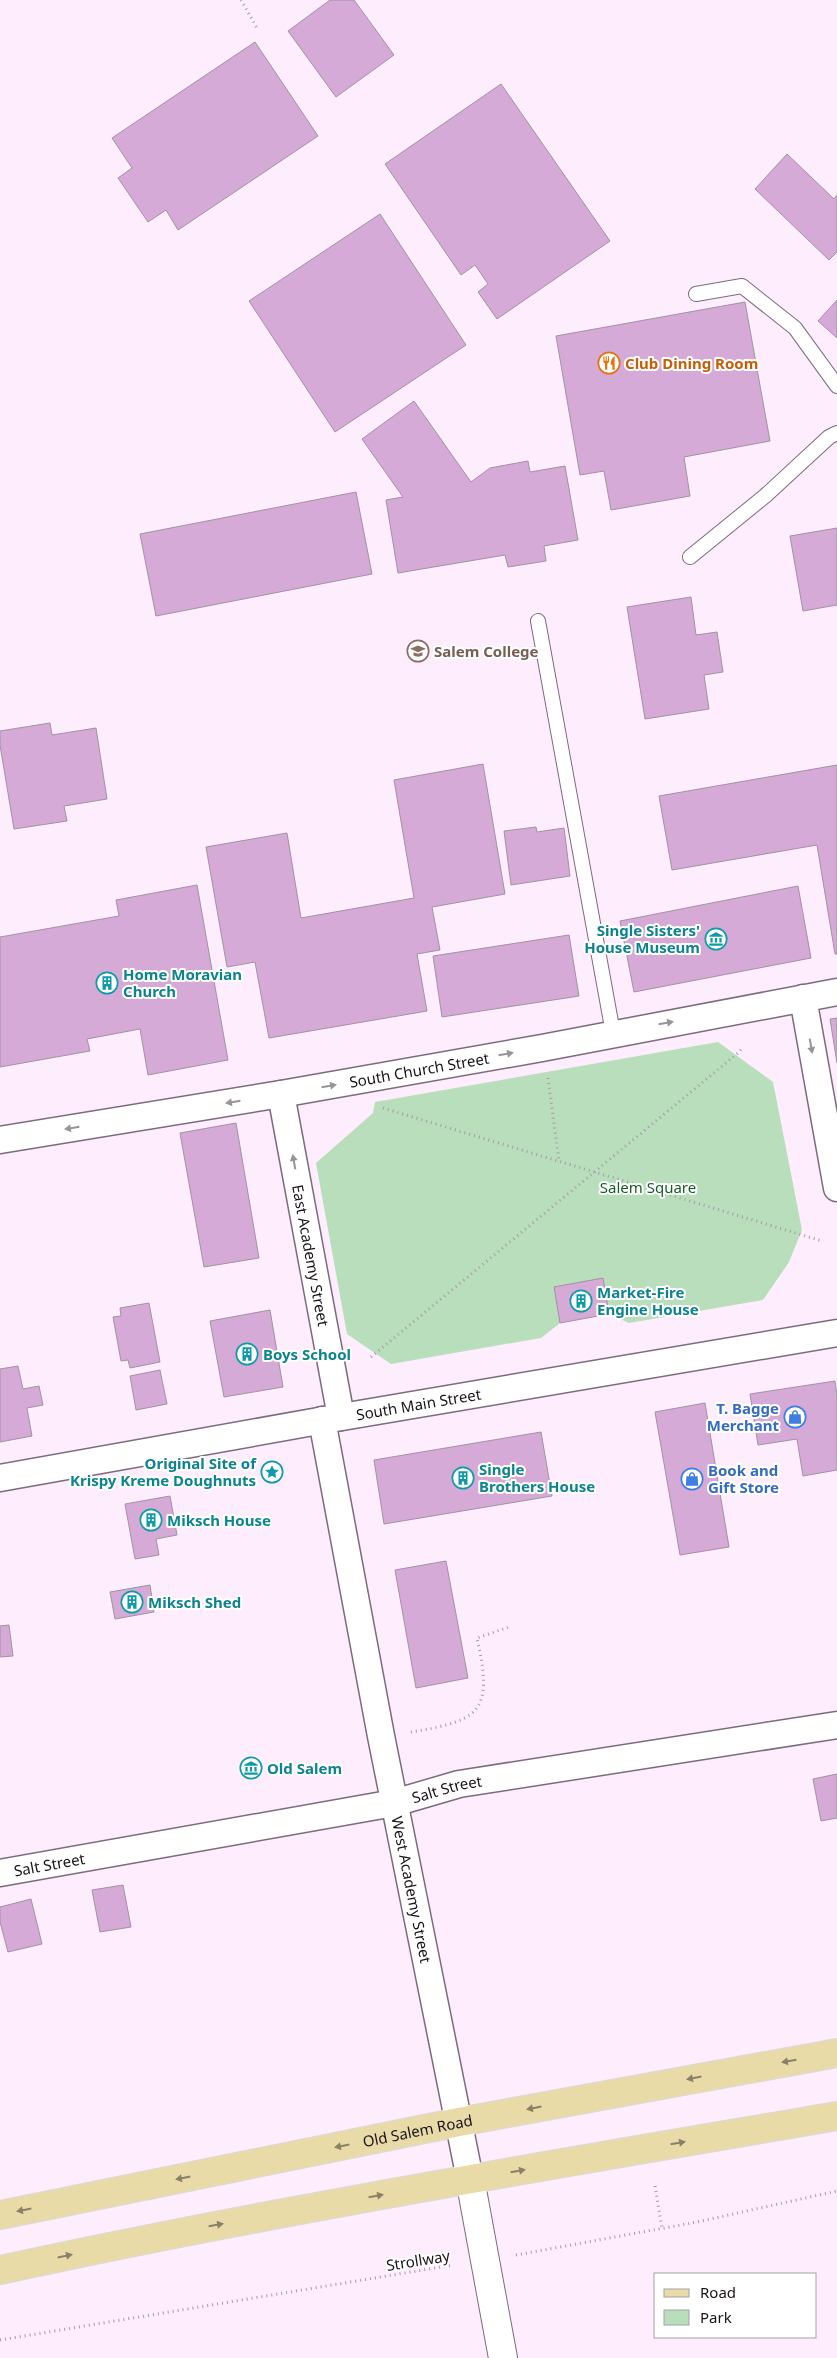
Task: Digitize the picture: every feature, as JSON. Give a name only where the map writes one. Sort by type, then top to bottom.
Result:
[{"type":"main road","name":"Old Salem Road","points":[[0,2215],[459,2122],[837,2053]]},
{"type":"main road","points":[[0,2270],[168,2234],[470,2178],[837,2116]]},
{"type":"street","name":"South Church Street","points":[[0,1140],[281,1094],[542,1048],[837,992]]},
{"type":"street","points":[[803,998],[837,1188]]},
{"type":"street","name":"East Academy Street","points":[[281,1094],[332,1419]]},
{"type":"street","name":"South Main Street","points":[[0,1478],[837,1333]]},
{"type":"street","name":"West Academy Street","points":[[332,1419],[381,1736],[470,2178],[503,2358]]},
{"type":"street","name":"Salt Street","points":[[0,1873],[394,1803],[459,1784],[837,1725]]},
{"type":"lane","points":[[696,294],[742,286],[794,328],[837,386]]},
{"type":"lane","points":[[690,557],[765,496],[829,437],[837,433]]},
{"type":"lane","points":[[538,621],[613,1033]]},
{"type":"path","points":[[241,0],[257,28]]},
{"type":"path","points":[[371,1357],[738,1053],[742,1047]]},
{"type":"path","points":[[542,1048],[559,1161]]},
{"type":"path","points":[[374,1106],[822,1241]]},
{"type":"path","points":[[381,1736],[452,1724],[476,1709],[483,1689],[482,1666],[477,1638],[509,1627]]},
{"type":"path","points":[[655,2186],[662,2228]]},
{"type":"path","name":"Strollway","points":[[0,2340],[484,2261],[662,2228],[837,2191]]},
{"type":"green space","name":"Salem Square","points":[[718,1042],[773,1082],[802,1230],[789,1262],[763,1300],[629,1323],[609,1314],[560,1323],[541,1338],[391,1364],[347,1334],[316,1163],[373,1113],[375,1102]]},
{"type":"building","points":[[330,0],[354,0],[394,55],[336,97],[288,31]]},
{"type":"building","points":[[255,42],[318,136],[178,230],[166,210],[148,222],[118,178],[132,168],[112,138]]},
{"type":"building","points":[[501,84],[610,241],[497,319],[478,292],[488,284],[475,265],[461,275],[385,164]]},
{"type":"building","points":[[787,154],[834,199],[837,195],[837,252],[829,260],[755,189]]},
{"type":"building","points":[[380,214],[466,345],[335,432],[249,301]]},
{"type":"building","points":[[837,300],[837,338],[818,321]]},
{"type":"building","points":[[745,302],[770,441],[684,457],[690,496],[611,510],[604,471],[580,475],[556,336]]},
{"type":"building","points":[[414,401],[471,482],[490,468],[528,461],[530,472],[565,466],[578,540],[544,546],[546,561],[508,567],[505,555],[398,573],[386,500],[403,497],[362,439]]},
{"type":"building","points":[[356,492],[372,574],[156,616],[140,534]]},
{"type":"building","points":[[837,528],[837,605],[803,611],[790,536]]},
{"type":"building","points":[[691,597],[696,635],[717,632],[723,672],[704,675],[709,709],[645,719],[627,607]]},
{"type":"building","points":[[50,723],[52,735],[96,728],[107,799],[64,806],[67,821],[14,829],[0,745],[0,731]]},
{"type":"building","points":[[483,764],[505,894],[432,907],[440,950],[417,954],[427,1011],[269,1038],[255,962],[227,967],[206,847],[287,833],[301,918],[414,898],[394,780]]},
{"type":"building","points":[[837,765],[837,954],[835,954],[817,845],[672,870],[659,796]]},
{"type":"building","points":[[536,827],[537,832],[564,828],[570,876],[511,885],[504,831]]},
{"type":"building","name":"Home Moravian Church","points":[[197,885],[228,1060],[148,1075],[140,1029],[87,1039],[90,1051],[0,1067],[0,937],[119,916],[116,900]]},
{"type":"building","name":"Single Sisters' House Museum","points":[[798,886],[811,958],[634,992],[620,921]]},
{"type":"building","points":[[569,935],[579,996],[442,1017],[433,956]]},
{"type":"building","points":[[837,1018],[837,1063],[830,1019]]},
{"type":"building","points":[[236,1123],[259,1258],[204,1267],[180,1133]]},
{"type":"building","name":"Market-Fire Engine House","points":[[603,1278],[609,1314],[560,1323],[554,1287]]},
{"type":"building","points":[[149,1303],[160,1362],[130,1368],[128,1360],[121,1361],[113,1317],[121,1316],[120,1308]]},
{"type":"building","name":"Boys School","points":[[270,1310],[283,1387],[224,1397],[210,1321]]},
{"type":"building","points":[[18,1366],[23,1389],[39,1386],[43,1405],[27,1408],[32,1436],[0,1442],[0,1369]]},
{"type":"building","points":[[160,1370],[167,1404],[136,1410],[130,1376]]},
{"type":"building","name":"T. Bagge Merchant","points":[[835,1381],[837,1395],[837,1470],[803,1476],[797,1439],[758,1445],[750,1394]]},
{"type":"building","name":"Book and Gift Store","points":[[705,1403],[729,1547],[680,1555],[655,1412]]},
{"type":"building","name":"Single Brothers House","points":[[541,1432],[552,1496],[384,1524],[374,1460]]},
{"type":"building","name":"Miksch House","points":[[170,1496],[177,1535],[156,1539],[159,1555],[135,1559],[125,1504]]},
{"type":"building","points":[[446,1561],[468,1678],[416,1688],[395,1570]]},
{"type":"building","name":"Miksch Shed","points":[[150,1585],[154,1612],[115,1619],[110,1592]]},
{"type":"building","points":[[9,1625],[13,1656],[0,1657],[0,1626]]},
{"type":"building","points":[[837,1774],[837,1818],[821,1821],[813,1779]]},
{"type":"building","points":[[123,1885],[131,1927],[100,1932],[92,1890]]},
{"type":"building","points":[[31,1899],[42,1944],[8,1952],[0,1922],[0,1907]]},
{"type":"place","name":"Club Dining Room","points":[[609,363]]},
{"type":"place","name":"Salem College","points":[[418,651]]},
{"type":"place","name":"Single Sisters' House Museum","points":[[716,939]]},
{"type":"place","name":"Home Moravian Church","points":[[107,983]]},
{"type":"place","name":"Market-Fire Engine House","points":[[581,1301]]},
{"type":"place","name":"Boys School","points":[[247,1354]]},
{"type":"place","name":"T. Bagge Merchant","points":[[795,1417]]},
{"type":"place","name":"Original Site of Krispy Kreme Doughnuts","points":[[272,1472]]},
{"type":"place","name":"Single Brothers House","points":[[463,1478]]},
{"type":"place","name":"Book and Gift Store","points":[[692,1479]]},
{"type":"place","name":"Miksch House","points":[[151,1520]]},
{"type":"place","name":"Miksch Shed","points":[[132,1602]]},
{"type":"place","name":"Old Salem","points":[[251,1768]]}]
